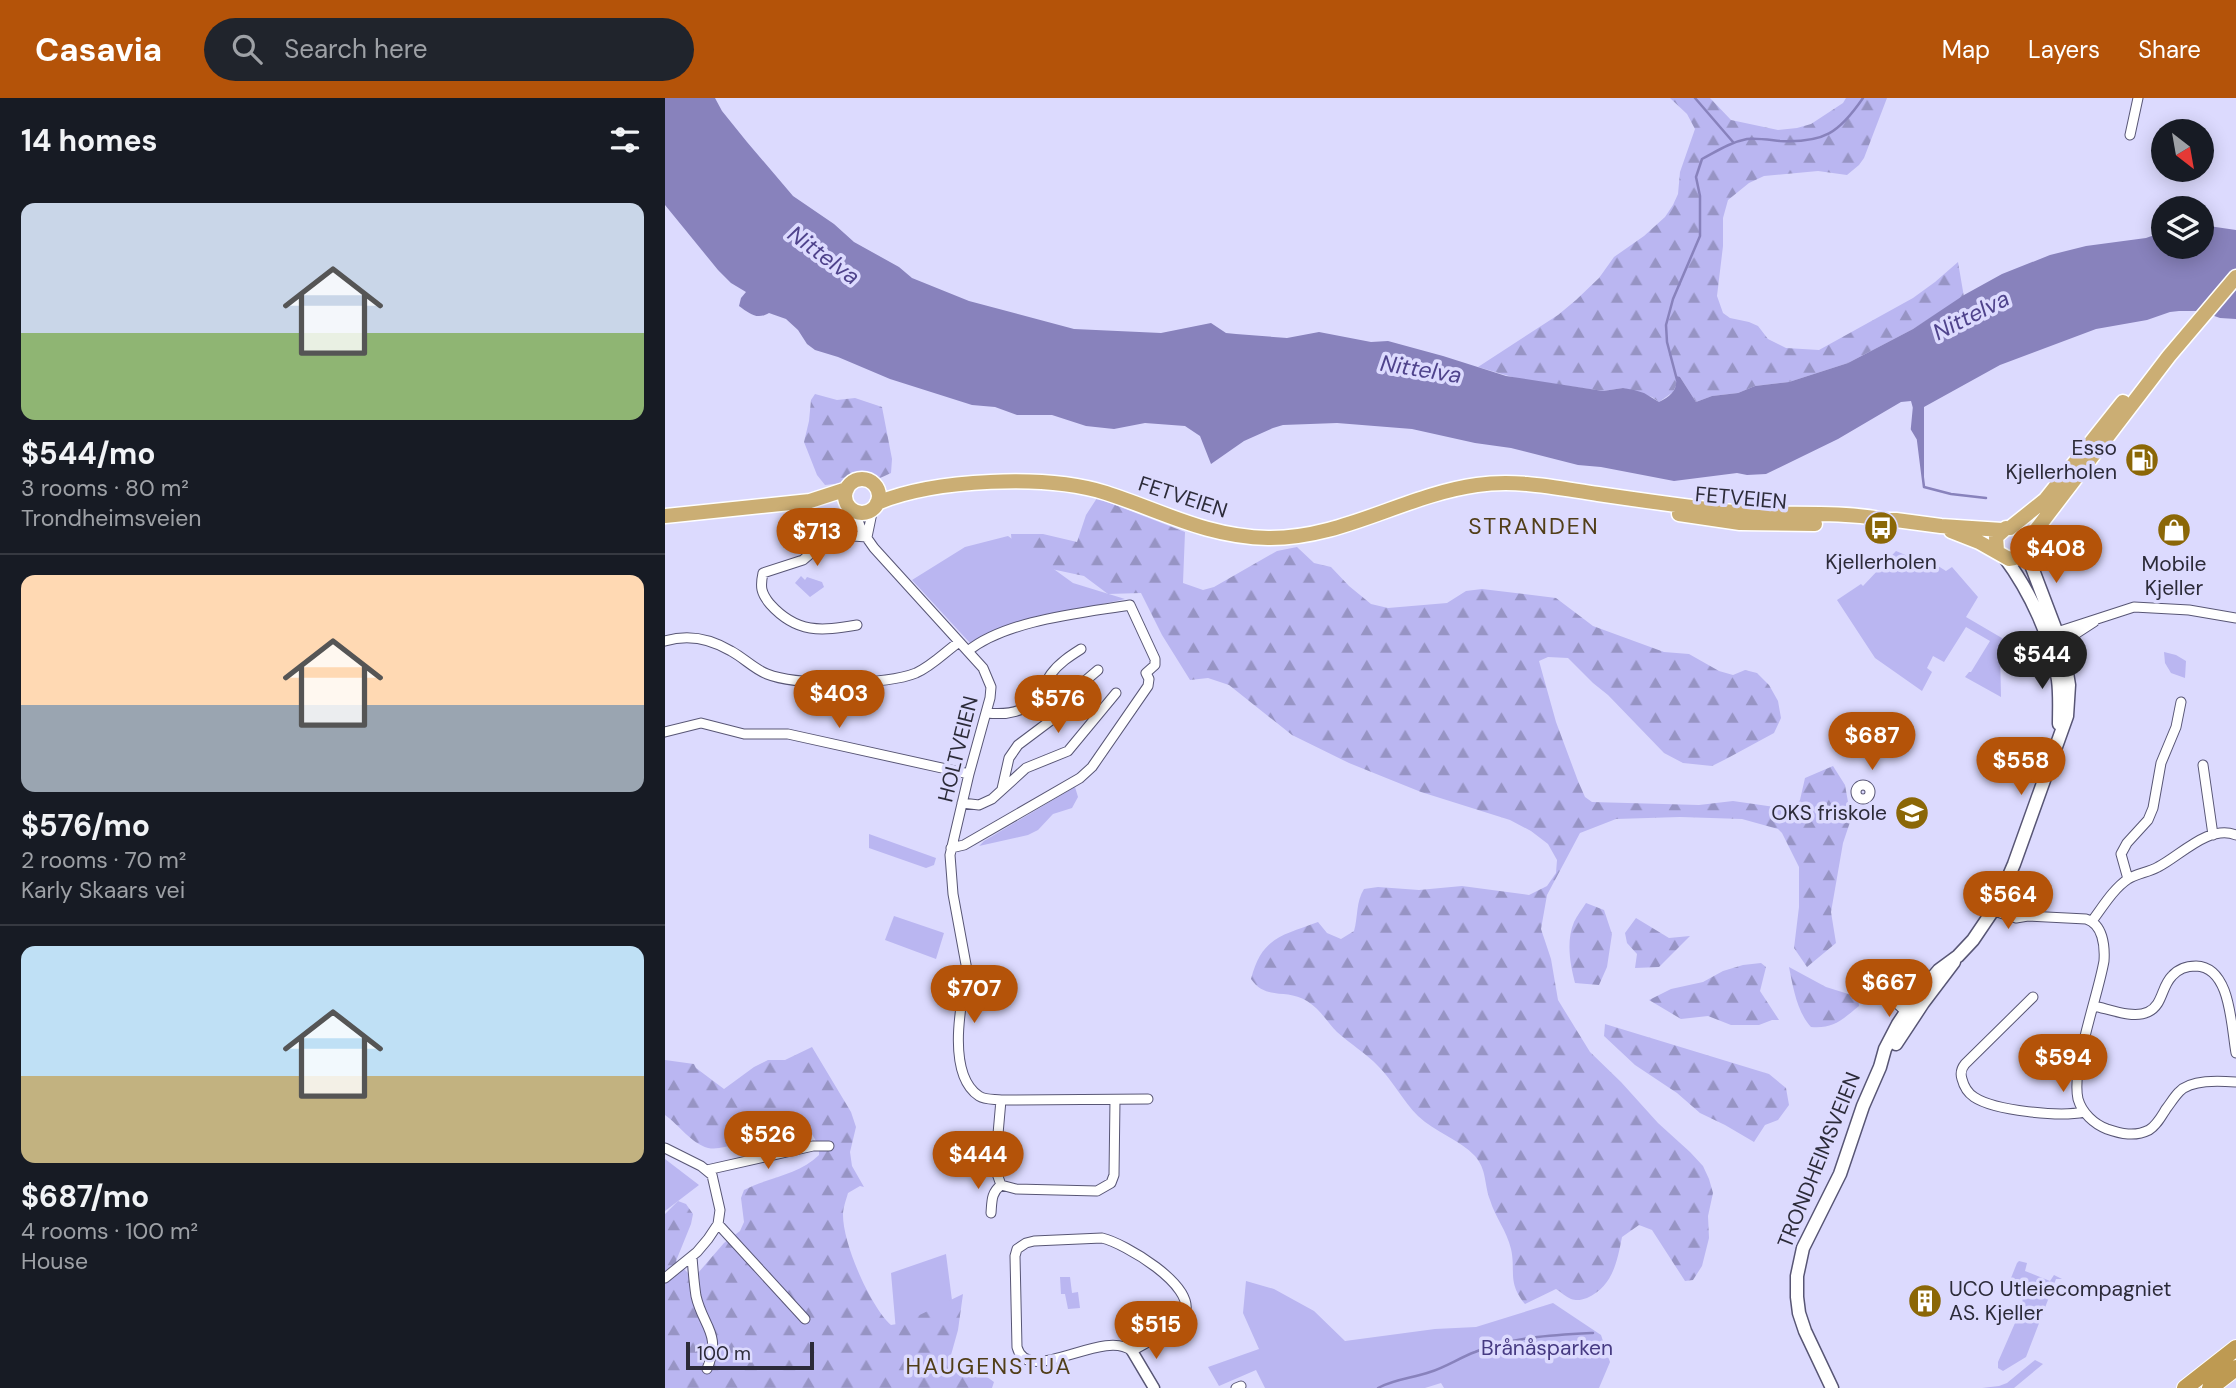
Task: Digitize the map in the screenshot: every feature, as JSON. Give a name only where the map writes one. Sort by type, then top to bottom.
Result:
[{"type":"highway","points":[[2169,356],[2121,405],[2045,500],[1996,537],[2001,555],[2017,557],[2169,356],[2236,277]]},
{"type":"highway","points":[[665,516],[810,501],[847,489],[857,479],[867,480],[875,485],[879,494],[875,506],[864,512],[810,501]]},
{"type":"highway","name":"FETVEIEN","points":[[875,485],[916,490],[999,482],[1059,484],[1107,494],[1206,530],[1269,538],[1323,531],[1475,485],[1522,483],[1599,494],[1684,515],[1739,523],[1787,525],[1881,519],[1941,526],[2006,529]]},
{"type":"highway","points":[[847,489],[845,496],[852,509]]},
{"type":"highway","name":"FETVEIEN","points":[[875,506],[916,490]]},
{"type":"highway","name":"FETVEIEN","points":[[1941,526],[2001,555]]},
{"type":"highway","points":[[2006,529],[2019,531],[2026,546]]},
{"type":"highway","points":[[2185,1388],[2236,1348]]},
{"type":"highway","points":[[2210,1388],[2236,1368]]},
{"type":"main road","name":"TRONDHEIMSVEIEN","points":[[1832,1388],[1799,1313],[1798,1267],[1807,1238],[1840,1174],[1885,1049],[1939,970],[1958,956],[1978,934],[1996,905],[2025,835],[2058,739],[2055,637],[2026,546]]},
{"type":"main road","name":"TRONDHEIMSVEIEN","points":[[2001,555],[2055,637]]},
{"type":"street","points":[[2130,135],[2138,98]]},
{"type":"street","points":[[857,625],[822,630],[801,626],[776,611],[760,589],[763,573],[803,560],[824,542],[853,536],[867,537],[875,506]]},
{"type":"street","name":"HOLTVEIEN","points":[[852,509],[874,548],[968,651],[989,678],[991,687],[987,713],[951,848],[951,885],[967,970],[958,1014],[963,1077],[979,1096],[1001,1100],[1149,1099]]},
{"type":"street","points":[[951,848],[964,845],[1080,778],[1092,768],[1148,687],[1149,678],[1146,673],[1155,665],[1155,659],[1130,605],[1025,625],[980,642],[968,651]]},
{"type":"street","points":[[2055,637],[2074,635],[2098,619],[2121,610],[2145,607],[2236,618]]},
{"type":"street","points":[[665,641],[686,637],[708,642],[732,652],[768,674],[789,680],[856,682],[917,673],[959,642]]},
{"type":"street","points":[[987,713],[1001,714],[1029,706],[1039,696],[1052,672],[1081,649]]},
{"type":"street","points":[[1002,789],[1009,758],[1018,745],[1058,715],[1085,681],[1098,670]]},
{"type":"street","points":[[962,803],[979,805],[992,799],[1026,768],[1068,751],[1116,693]]},
{"type":"street","points":[[2128,879],[2121,854],[2126,843],[2148,820],[2153,808],[2161,764],[2176,727],[2181,702]]},
{"type":"street","points":[[665,732],[701,723],[744,734],[788,734],[969,774]]},
{"type":"street","points":[[2203,765],[2213,835]]},
{"type":"street","points":[[2092,921],[2128,879],[2160,866],[2213,835],[2236,835]]},
{"type":"street","points":[[1996,905],[2028,916],[2092,921],[2100,932],[2105,949],[2077,1079],[2079,1101],[2084,1112],[2101,1127],[2123,1134],[2137,1134],[2153,1126],[2184,1088],[2196,1084],[2236,1082]]},
{"type":"street","points":[[2094,1006],[2134,1014],[2145,1013],[2157,1005],[2166,983],[2180,969],[2206,967],[2216,974],[2225,992],[2236,1052]]},
{"type":"street","name":"HOLTVEIEN","points":[[967,970],[978,985]]},
{"type":"street","points":[[2033,997],[1965,1064],[1961,1072],[1963,1084],[1973,1097],[1999,1106],[2066,1115],[2084,1112]]},
{"type":"street","points":[[1001,1100],[995,1168],[1001,1185]]},
{"type":"street","points":[[1001,1185],[1016,1189],[1097,1191],[1105,1188],[1114,1175],[1115,1100]]},
{"type":"street","points":[[707,1170],[813,1146],[829,1146]]},
{"type":"street","points":[[665,1148],[712,1175],[720,1210],[718,1224],[708,1239],[692,1257],[665,1278]]},
{"type":"street","points":[[991,1213],[994,1191],[1001,1185]]},
{"type":"street","points":[[718,1224],[805,1319]]},
{"type":"street","points":[[1132,1351],[1184,1317],[1187,1310],[1184,1296],[1177,1283],[1166,1273],[1115,1242],[1102,1238],[1034,1241],[1017,1249],[1017,1347],[1023,1360],[1041,1364],[1111,1345],[1127,1347],[1154,1388]]},
{"type":"street","points":[[692,1257],[697,1296],[713,1340],[707,1369]]},
{"type":"green space","points":[[1670,98],[1710,98],[1731,120],[1778,130],[1811,124],[1843,103],[1846,98],[1887,98],[1864,158],[1847,175],[1818,171],[1764,176],[1749,183],[1728,200],[1723,218],[1723,246],[1717,296],[1723,313],[1730,318],[1758,326],[1768,339],[1786,348],[1819,350],[1913,298],[1958,262],[1964,297],[1913,329],[1848,363],[1789,382],[1755,386],[1738,393],[1712,396],[1696,402],[1680,377],[1673,392],[1659,402],[1652,397],[1623,388],[1603,391],[1519,379],[1478,367],[1558,315],[1599,278],[1614,257],[1665,217],[1678,194],[1680,172],[1695,129],[1687,114]]},
{"type":"green space","points":[[815,394],[837,400],[855,398],[882,407],[892,459],[891,473],[878,479],[825,485],[817,475],[804,442],[811,400]]},
{"type":"green space","points":[[1097,498],[1185,532],[1183,583],[1203,590],[1214,587],[1277,551],[1297,547],[1314,563],[1331,567],[1371,604],[1388,608],[1447,603],[1466,591],[1482,589],[1556,598],[1593,626],[1664,652],[1689,654],[1719,671],[1733,675],[1745,670],[1757,673],[1769,685],[1778,701],[1781,718],[1774,733],[1712,766],[1683,763],[1664,753],[1568,658],[1548,657],[1539,661],[1556,722],[1578,781],[1585,797],[1592,802],[1699,805],[1733,801],[1781,808],[1791,814],[1800,800],[1805,778],[1833,766],[1845,785],[1851,819],[1843,843],[1831,912],[1836,943],[1807,967],[1794,948],[1799,907],[1799,867],[1778,829],[1742,819],[1616,819],[1580,833],[1547,895],[1541,929],[1551,959],[1558,1000],[1590,1052],[1658,1123],[1690,1152],[1703,1166],[1709,1179],[1713,1193],[1708,1216],[1709,1238],[1702,1266],[1693,1280],[1685,1281],[1652,1230],[1639,1225],[1622,1237],[1612,1272],[1596,1293],[1575,1300],[1556,1289],[1525,1304],[1514,1283],[1509,1242],[1492,1206],[1483,1172],[1475,1156],[1418,1116],[1378,1066],[1337,1032],[1312,1004],[1292,995],[1263,990],[1251,979],[1261,954],[1267,946],[1283,935],[1318,922],[1327,933],[1341,939],[1354,931],[1358,904],[1364,889],[1378,887],[1419,890],[1462,886],[1529,895],[1547,886],[1556,873],[1557,860],[1548,844],[1510,820],[1421,792],[1349,763],[1292,735],[1229,685],[1208,678],[1190,680],[1162,635],[1141,593],[1108,594],[1084,576],[1042,567],[1012,546],[1011,534],[1043,534],[1077,542],[1086,515]]},
{"type":"green space","points":[[1008,536],[1073,583],[1125,599],[1004,626],[970,643],[912,580],[965,547]]},
{"type":"green space","points":[[1896,551],[1922,562],[1927,559],[1946,571],[1952,567],[1978,597],[1966,617],[2007,641],[2000,649],[2001,697],[1965,677],[1990,641],[1966,627],[1944,662],[1933,656],[1927,668],[1932,672],[1922,691],[1875,658],[1837,600],[1861,584],[1863,586]]},
{"type":"green space","points":[[801,576],[805,580],[807,577],[822,582],[824,587],[810,597],[795,583]]},
{"type":"green space","points":[[2164,652],[2186,661],[2185,678],[2171,673],[2165,663]]},
{"type":"green space","points":[[1075,787],[1078,797],[1072,808],[1053,814],[1038,830],[1028,835],[979,846],[984,841]]},
{"type":"green space","points":[[869,834],[936,858],[934,865],[926,868],[869,848]]},
{"type":"green space","points":[[1586,903],[1604,910],[1612,934],[1607,967],[1599,985],[1575,983],[1570,960],[1572,929]]},
{"type":"green space","points":[[894,916],[944,933],[936,959],[885,940]]},
{"type":"green space","points":[[1636,918],[1669,938],[1690,936],[1659,967],[1635,968],[1637,954],[1627,943],[1625,933]]},
{"type":"green space","points":[[1761,963],[1766,967],[1760,991],[1779,1020],[1759,1025],[1731,1025],[1708,1016],[1681,1019],[1649,1000],[1671,989],[1703,982],[1723,971]]},
{"type":"green space","points":[[1789,967],[1826,987],[1858,997],[1859,1006],[1831,1025],[1811,1027],[1799,1007]]},
{"type":"green space","points":[[1605,1024],[1769,1074],[1786,1088],[1789,1105],[1778,1120],[1765,1125],[1754,1142],[1700,1113],[1677,1093],[1635,1065],[1604,1036]]},
{"type":"green space","points":[[812,1047],[851,1112],[856,1127],[850,1152],[852,1166],[864,1187],[860,1186],[848,1193],[843,1215],[848,1242],[859,1274],[875,1304],[891,1325],[903,1323],[963,1294],[958,1330],[949,1362],[980,1372],[994,1382],[992,1388],[665,1388],[665,1214],[678,1201],[686,1204],[693,1214],[676,1261],[689,1274],[698,1273],[724,1243],[740,1231],[744,1222],[741,1198],[744,1190],[811,1162],[819,1155],[819,1146],[810,1131],[783,1130],[720,1148],[702,1146],[665,1115],[665,1060],[694,1064],[724,1089],[768,1060],[785,1060]]},
{"type":"green space","points":[[665,1159],[699,1185],[665,1211]]},
{"type":"green space","points":[[946,1254],[953,1308],[896,1331],[891,1273]]},
{"type":"green space","points":[[2019,1261],[2027,1263],[2025,1271],[2050,1281],[2054,1275],[2062,1279],[2056,1279],[2026,1357],[2003,1371],[1998,1368],[1998,1362],[2022,1307],[2023,1294],[2019,1281],[2011,1278]]},
{"type":"green space","points":[[1060,1277],[1070,1277],[1072,1293],[1078,1292],[1080,1308],[1068,1309],[1065,1294],[1061,1294]]},
{"type":"green space","name":"Brånåsparken","points":[[1246,1281],[1274,1289],[1314,1311],[1345,1341],[1435,1329],[1476,1327],[1553,1303],[1601,1335],[1610,1362],[1599,1388],[1444,1388],[1441,1383],[1425,1388],[1265,1388],[1256,1370],[1219,1386],[1208,1367],[1259,1349],[1243,1313]]},
{"type":"green space","points":[[2035,1360],[2043,1364],[2014,1388],[1982,1388],[2007,1383]]},
{"type":"water","name":"Nittelva","points":[[665,98],[715,98],[722,111],[793,196],[834,224],[854,242],[899,267],[912,278],[969,301],[1074,329],[1161,333],[1211,323],[1226,333],[1287,338],[1319,332],[1371,342],[1388,341],[1506,376],[1603,391],[1623,388],[1644,393],[1659,402],[1673,392],[1676,376],[1680,377],[1696,402],[1712,396],[1738,393],[1755,386],[1789,382],[1848,363],[1913,329],[1964,295],[2002,274],[2050,255],[2086,246],[2151,236],[2151,259],[2214,259],[2214,227],[2236,230],[2236,319],[2220,318],[2200,311],[2170,312],[2147,320],[2096,329],[2000,365],[1924,407],[1924,487],[1918,439],[1912,429],[1914,412],[1911,401],[1901,402],[1838,439],[1766,474],[1737,473],[1674,481],[1578,465],[1511,448],[1412,429],[1337,423],[1283,425],[1273,428],[1244,441],[1211,464],[1200,436],[1185,426],[1145,423],[1114,429],[1086,426],[1052,415],[1017,415],[995,407],[972,405],[890,379],[815,350],[786,319],[769,313],[757,316],[739,306],[746,292],[731,283],[718,270],[665,205]]},
{"type":"waterway","points":[[1695,98],[1733,142]]},
{"type":"waterway","points":[[1677,380],[1667,342],[1666,325],[1673,299],[1700,236],[1700,196],[1696,177],[1702,159],[1747,139],[1795,141],[1819,138],[1838,128],[1863,98]]},
{"type":"waterway","points":[[1914,408],[1912,429],[1918,439],[1924,487],[1951,494],[1986,498]]},
{"type":"waterway","points":[[1378,1388],[1436,1370],[1475,1352],[1503,1343],[1593,1333]]},
{"type":"place","name":"Esso Kjellerholen","points":[[2142,460]]},
{"type":"place","name":"Kjellerholen","points":[[1881,528]]},
{"type":"place","name":"Mobile Kjeller","points":[[2174,530]]},
{"type":"place","name":"OKS friskole","points":[[1912,813]]},
{"type":"place","name":"UCO Utleiecompagniet AS. Kjeller","points":[[1925,1301]]},
{"type":"district","name":"STRANDEN","points":[[1534,526]]},
{"type":"district","name":"HAUGENSTUA","points":[[989,1366]]}]
